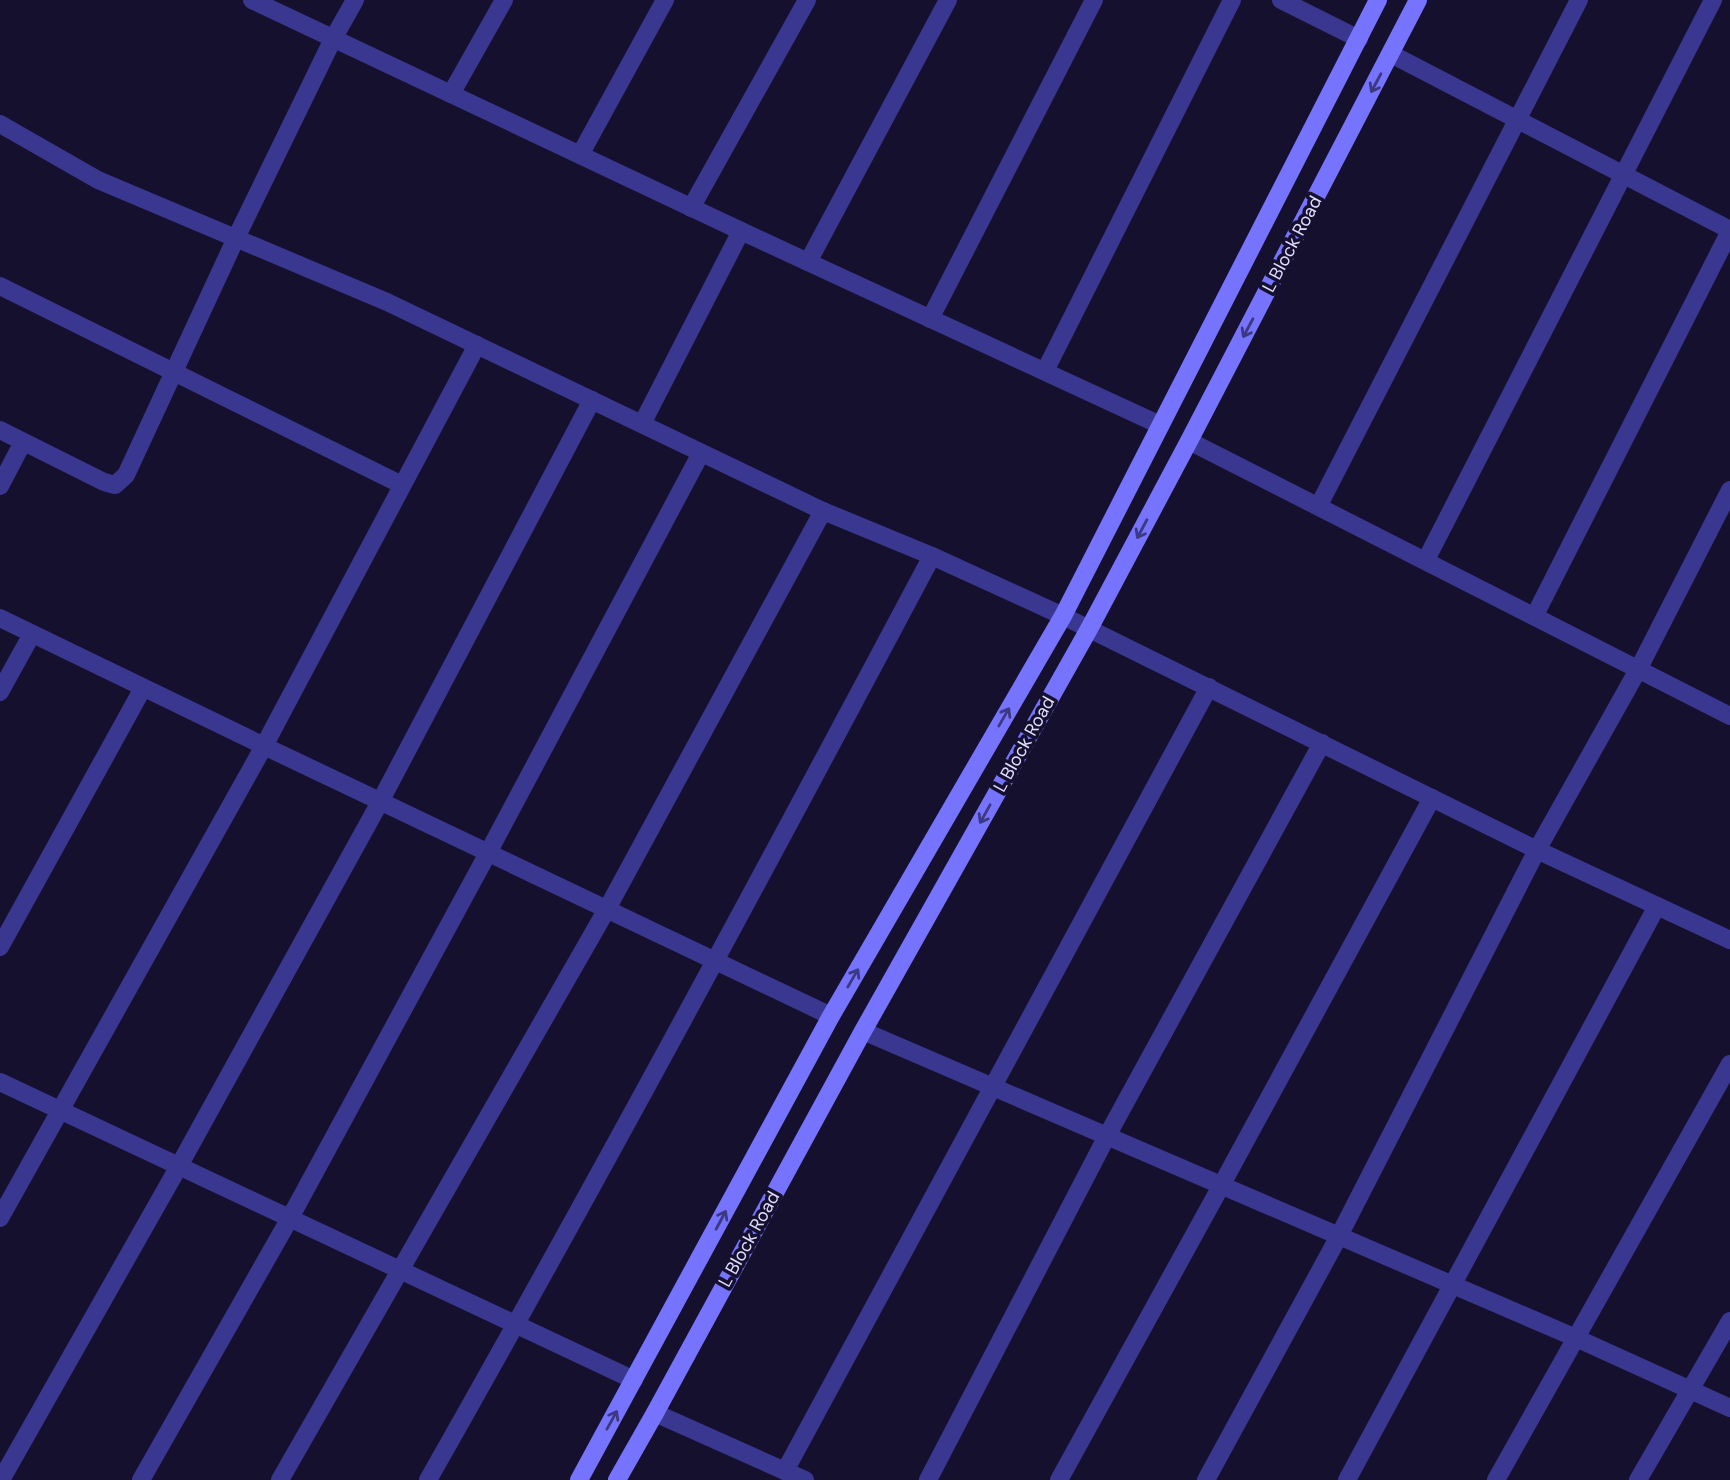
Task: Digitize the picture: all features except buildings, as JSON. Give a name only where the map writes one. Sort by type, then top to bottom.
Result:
[{"type":"main road","name":"L Block Road","points":[[579,1480],[831,1016],[1063,616],[1378,0]]},
{"type":"main road","name":"L Block Road","points":[[617,1480],[863,1031],[1089,629],[1418,0]]},
{"type":"street","points":[[252,0],[691,208],[1160,425]]},
{"type":"street","points":[[0,430],[104,482],[115,485],[126,475],[236,238],[333,39],[355,0]]},
{"type":"street","points":[[451,94],[504,0]]},
{"type":"street","points":[[580,155],[665,0]]},
{"type":"street","points":[[691,208],[807,0]]},
{"type":"street","points":[[808,262],[948,0]]},
{"type":"street","points":[[930,318],[1094,0]]},
{"type":"street","points":[[1045,371],[1232,0]]},
{"type":"street","points":[[1281,0],[1359,39]]},
{"type":"street","points":[[1319,505],[1578,0]]},
{"type":"street","points":[[1426,560],[1713,0]]},
{"type":"street","points":[[1391,54],[1730,231],[1535,615]]},
{"type":"street","points":[[0,124],[98,180],[387,302],[823,511],[932,556],[1063,616],[1537,850],[1730,940]]},
{"type":"street","points":[[642,424],[741,231]]},
{"type":"street","points":[[0,286],[402,485]]},
{"type":"street","points":[[0,1218],[264,746],[477,345]]},
{"type":"street","points":[[1,1480],[380,802],[592,400]]},
{"type":"street","points":[[1189,441],[1730,716]]},
{"type":"street","points":[[0,486],[23,442]]},
{"type":"street","points":[[141,1480],[290,1218],[701,453]]},
{"type":"street","points":[[1206,1480],[1339,1236],[1537,850],[1639,668],[1730,490]]},
{"type":"street","points":[[280,1480],[607,909],[823,511]]},
{"type":"street","points":[[428,1480],[716,961],[932,556]]},
{"type":"street","points":[[0,618],[831,1016]]},
{"type":"street","points":[[0,692],[32,634]]},
{"type":"street","points":[[785,1471],[1209,687]]},
{"type":"street","points":[[0,947],[143,688]]},
{"type":"street","points":[[928,1480],[1107,1136],[1322,743]]},
{"type":"street","points":[[1059,1480],[1432,798]]},
{"type":"street","points":[[1347,1480],[1657,906]]},
{"type":"street","points":[[863,1031],[1576,1338],[1730,1408]]},
{"type":"street","points":[[1496,1480],[1730,1064]]},
{"type":"street","points":[[0,1082],[634,1380]]},
{"type":"street","points":[[1639,1480],[1730,1321]]},
{"type":"street","points":[[655,1413],[805,1480]]}]
